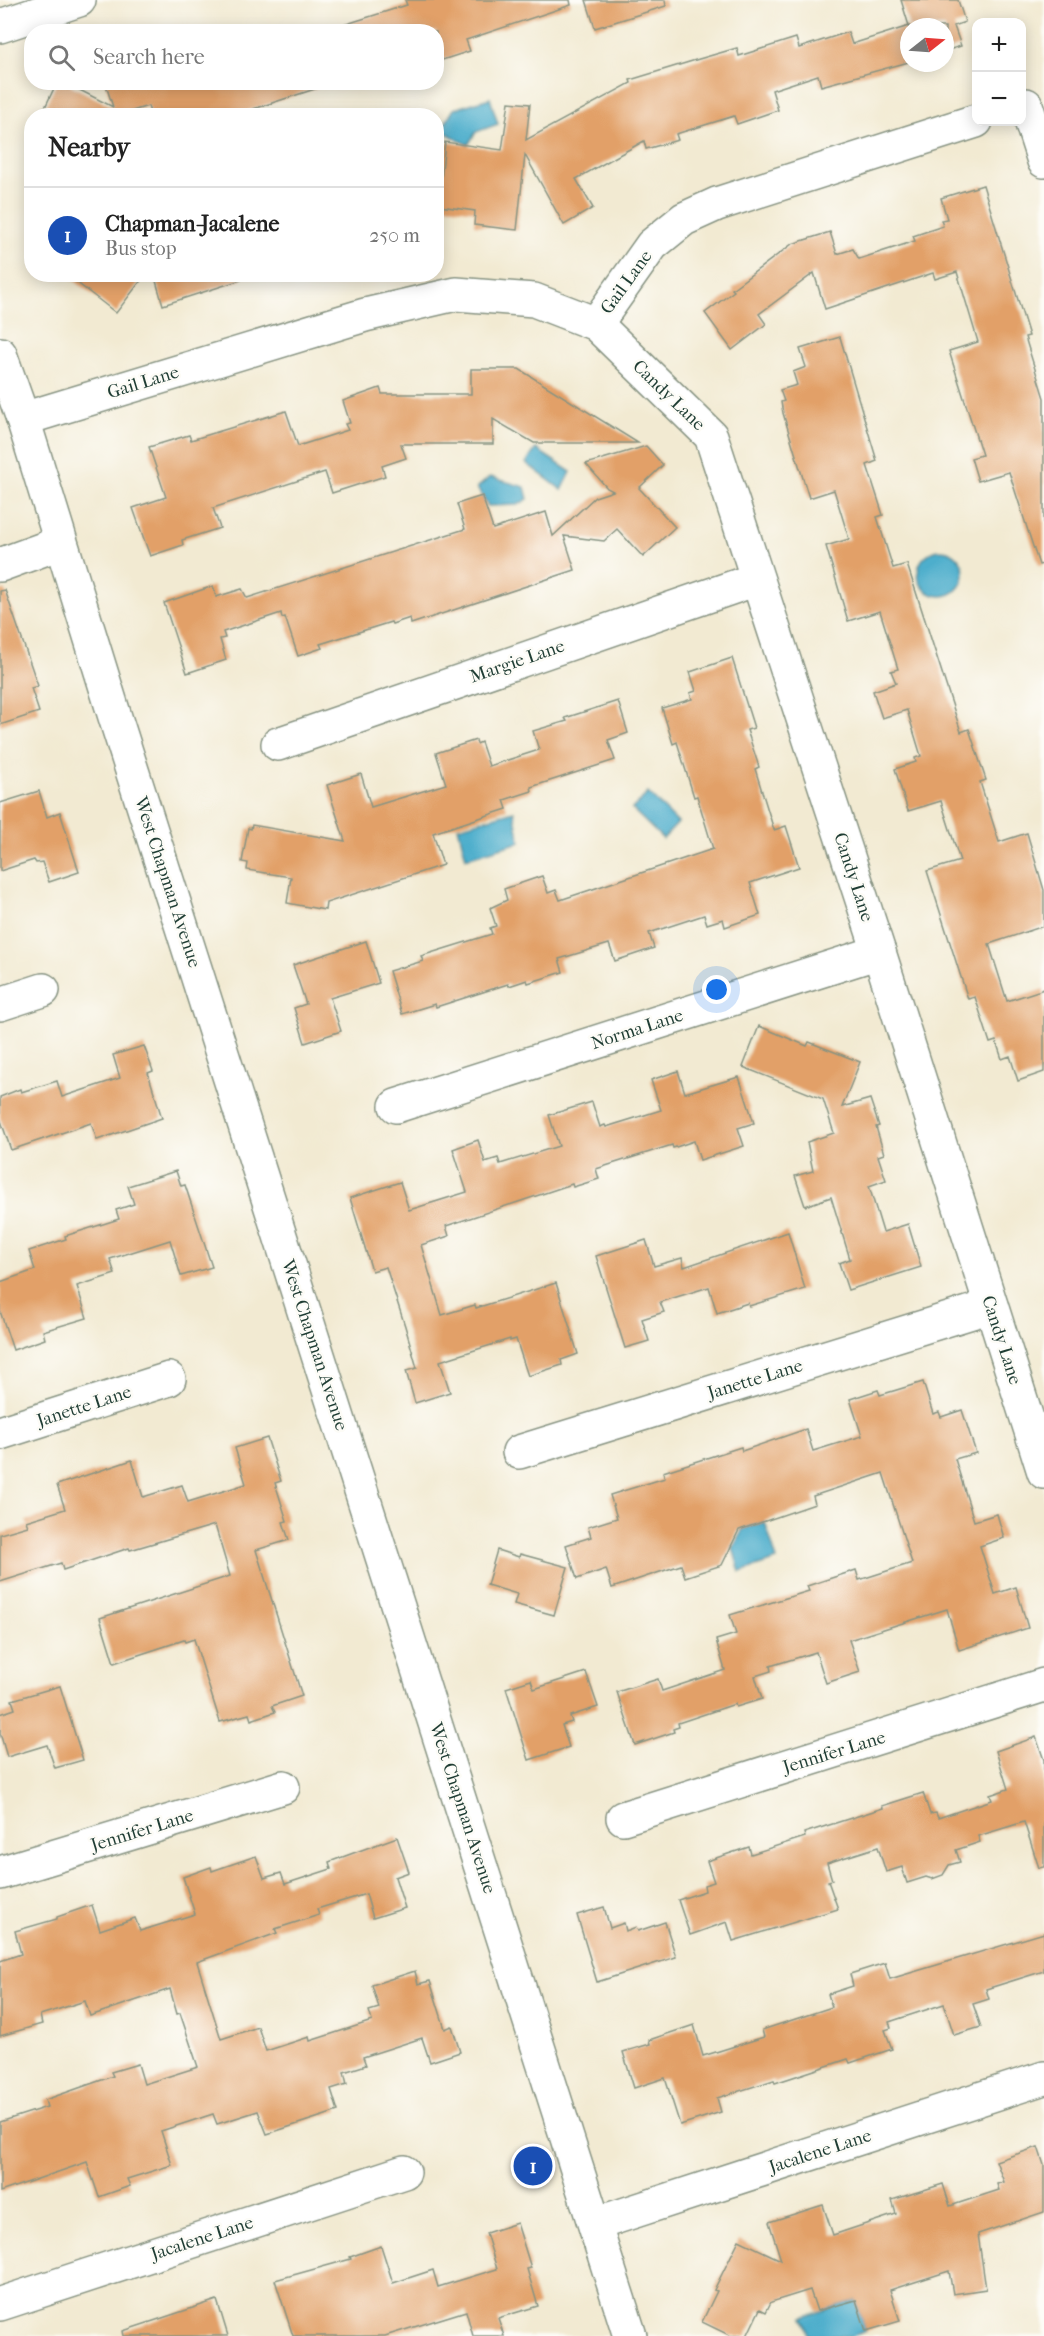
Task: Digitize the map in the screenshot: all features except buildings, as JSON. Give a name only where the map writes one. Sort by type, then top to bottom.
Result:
[{"type":"street","points":[[0,26],[79,0]]},
{"type":"street","points":[[1026,112],[1044,161]]},
{"type":"street","name":"Gail Lane","points":[[23,419],[364,315],[456,294],[534,300],[596,324],[652,245],[684,219],[717,204],[972,122]]},
{"type":"street","name":"Candy Lane","points":[[596,324],[711,436],[879,952],[1044,1472]]},
{"type":"street","name":"West Chapman Avenue","points":[[0,354],[23,419],[60,543],[630,2336]]},
{"type":"street","points":[[0,565],[60,543]]},
{"type":"street","name":"Margie Lane","points":[[278,744],[757,579]]},
{"type":"street","name":"Norma Lane","points":[[396,1106],[879,952]]},
{"type":"street","points":[[0,1004],[43,990]]},
{"type":"street","name":"Janette Lane","points":[[519,1452],[991,1306]]},
{"type":"street","name":"Janette Lane","points":[[0,1433],[169,1379]]},
{"type":"street","name":"Jennifer Lane","points":[[623,1818],[1044,1685]]},
{"type":"street","name":"Jennifer Lane","points":[[0,1873],[284,1787]]},
{"type":"street","name":"Jacalene Lane","points":[[595,2224],[1044,2078]]},
{"type":"street","name":"Jacalene Lane","points":[[0,2304],[404,2172]]},
{"type":"water","points":[[490,98],[498,124],[476,132],[468,145],[444,132],[444,125],[454,109]]},
{"type":"water","points":[[536,449],[571,472],[562,490],[526,463]]},
{"type":"water","points":[[490,477],[525,487],[528,499],[518,505],[488,506],[477,488]]},
{"type":"water","points":[[941,550],[957,557],[964,573],[957,589],[941,596],[925,589],[918,573],[925,557]]},
{"type":"water","points":[[648,793],[678,823],[663,839],[632,809]]},
{"type":"water","points":[[514,811],[520,842],[466,858],[458,827]]},
{"type":"water","points":[[765,1522],[777,1560],[740,1572],[733,1548],[743,1529]]},
{"type":"water","points":[[856,2300],[866,2331],[852,2336],[809,2336],[803,2317]]},
{"type":"place","name":"Chapman-Jacalene","points":[[533,2166]]}]
